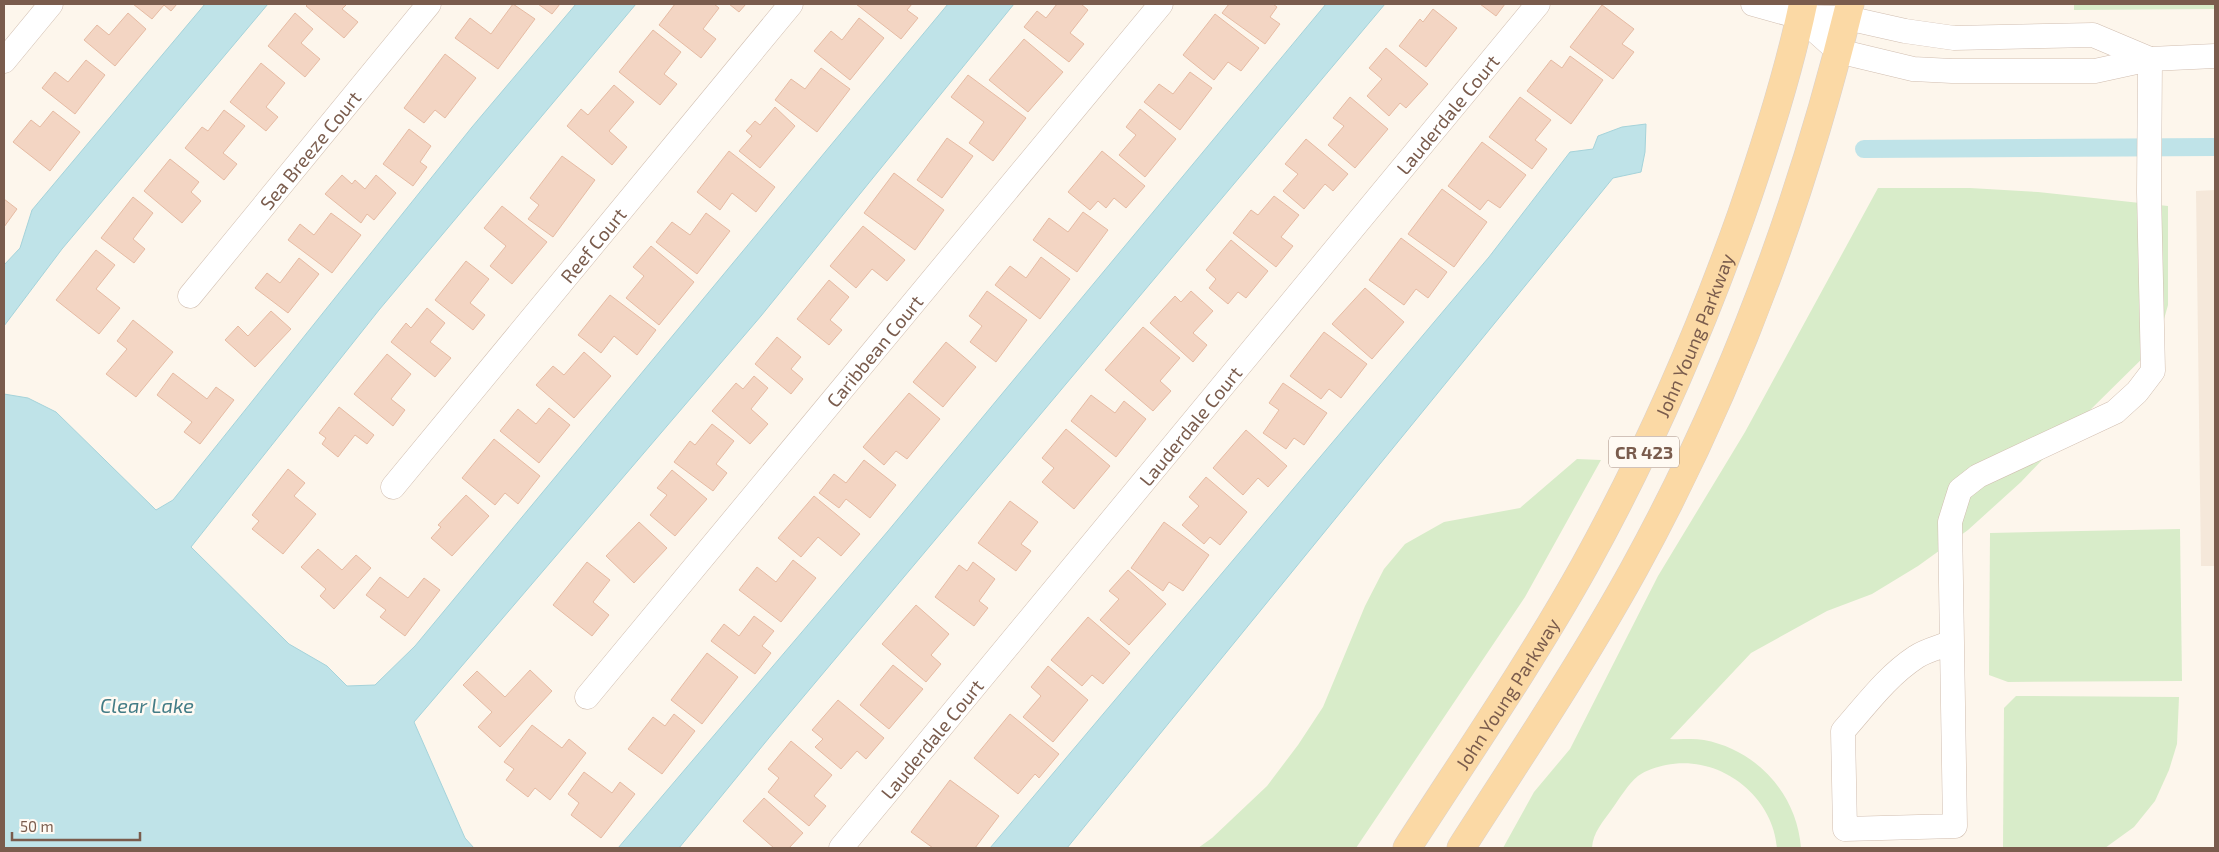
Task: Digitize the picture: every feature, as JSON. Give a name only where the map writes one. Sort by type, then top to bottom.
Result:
[{"type":"main road","name":"John Young Parkway","points":[[1407,848],[1501,703],[1575,582],[1625,491],[1651,437],[1717,284],[1773,121],[1802,11]]},
{"type":"main road","name":"CR 423","points":[[1461,848],[1587,651],[1634,569],[1690,460],[1749,326],[1776,255],[1818,125],[1849,11]]},
{"type":"street","points":[[4,61],[51,4]]},
{"type":"street","name":"Sea Breeze Court","points":[[190,296],[429,4]]},
{"type":"street","name":"Reef Court","points":[[393,487],[791,4]]},
{"type":"street","name":"Caribbean Court","points":[[587,697],[1161,4]]},
{"type":"street","name":"Lauderdale Court","points":[[841,848],[1538,4]]},
{"type":"street","points":[[1753,4],[1802,11],[1849,11],[1905,31],[1954,38],[2093,35],[2150,59]]},
{"type":"street","points":[[1802,11],[1838,52],[1913,69],[1952,71],[2096,71],[2150,59],[2215,56]]},
{"type":"street","points":[[1952,642],[1917,656],[1894,674],[1882,684],[1843,731],[1846,829],[1955,826],[1952,642],[1950,522],[1960,490],[1978,476],[2115,412],[2137,392],[2153,371],[2149,192],[2150,59]]},
{"type":"shaded area","points":[[2215,190],[2215,566],[2201,566],[2196,191]]},
{"type":"green space","points":[[2074,4],[2215,4],[2215,9],[2074,10]]},
{"type":"green space","points":[[1878,188],[1970,188],[2038,192],[2168,206],[2168,305],[2157,344],[2021,482],[1968,530],[1918,566],[1872,594],[1827,611],[1751,653],[1670,739],[1700,739],[1723,745],[1757,764],[1783,793],[1792,810],[1798,828],[1801,848],[1777,848],[1773,829],[1765,811],[1740,782],[1723,772],[1705,766],[1686,763],[1655,768],[1644,772],[1634,779],[1599,827],[1594,837],[1592,848],[1503,848],[1534,792],[1570,749],[1658,576],[1745,432]]},
{"type":"green space","points":[[1577,459],[1601,460],[1525,597],[1356,848],[1198,848],[1212,838],[1267,786],[1298,745],[1323,707],[1365,606],[1384,569],[1405,544],[1444,522],[1520,508]]},
{"type":"green space","points":[[2180,529],[2182,681],[2008,682],[1989,675],[1990,533]]},
{"type":"green space","points":[[2016,696],[2179,697],[2177,744],[2169,770],[2155,801],[2134,827],[2105,848],[2003,848],[2004,708]]},
{"type":"water","points":[[205,4],[268,4],[62,249],[4,326],[4,265],[20,248],[32,210]]},
{"type":"water","name":"Clear Lake","points":[[576,4],[636,4],[379,310],[191,547],[289,644],[327,666],[347,686],[375,685],[415,646],[948,4],[1014,4],[761,316],[414,722],[465,838],[474,848],[4,848],[4,394],[28,398],[56,412],[156,510],[173,500],[472,127]]},
{"type":"water","points":[[1326,4],[1385,4],[773,733],[679,848],[618,848],[888,531]]},
{"type":"water","points":[[1646,124],[1645,152],[1641,172],[1613,178],[1067,848],[990,848],[1489,257],[1570,152],[1593,149],[1598,136],[1622,127]]},
{"type":"building","points":[[133,4],[177,4],[171,11],[164,5],[152,19]]},
{"type":"building","points":[[308,4],[347,4],[342,9],[358,22],[344,38],[306,6]]},
{"type":"building","points":[[513,4],[535,19],[498,69],[455,38],[470,18],[491,34]]},
{"type":"building","points":[[538,4],[560,4],[552,14]]},
{"type":"building","points":[[675,4],[714,4],[719,8],[703,29],[716,39],[701,58],[659,25]]},
{"type":"building","points":[[729,4],[746,4],[739,12]]},
{"type":"building","points":[[856,4],[912,4],[907,10],[918,18],[901,39]]},
{"type":"building","points":[[1057,4],[1081,4],[1088,10],[1070,33],[1084,44],[1069,62],[1024,27],[1037,11],[1046,18]]},
{"type":"building","points":[[1229,4],[1273,4],[1277,7],[1270,17],[1280,24],[1265,44],[1222,13]]},
{"type":"building","points":[[1480,4],[1505,4],[1496,16]]},
{"type":"building","points":[[1602,5],[1634,29],[1622,44],[1634,52],[1613,79],[1570,47]]},
{"type":"building","points":[[1433,9],[1457,28],[1426,67],[1399,46],[1420,19],[1423,22]]},
{"type":"building","points":[[128,13],[146,29],[115,66],[84,40],[97,25],[109,35]]},
{"type":"building","points":[[295,13],[313,29],[301,43],[320,59],[305,77],[268,46]]},
{"type":"building","points":[[1215,14],[1259,48],[1241,71],[1228,62],[1214,80],[1183,55]]},
{"type":"building","points":[[859,18],[884,38],[850,80],[814,51],[831,31],[842,40]]},
{"type":"building","points":[[653,30],[681,52],[664,74],[677,84],[660,105],[619,72]]},
{"type":"building","points":[[1024,39],[1063,72],[1028,112],[989,80]]},
{"type":"building","points":[[1386,48],[1428,84],[1406,108],[1400,103],[1389,116],[1367,96],[1382,79],[1369,68]]},
{"type":"building","points":[[445,54],[476,78],[445,118],[435,110],[424,123],[404,108]]},
{"type":"building","points":[[1570,56],[1603,80],[1571,124],[1527,91],[1551,60],[1562,68]]},
{"type":"building","points":[[86,60],[105,75],[75,114],[42,88],[55,72],[68,82]]},
{"type":"building","points":[[261,63],[285,83],[266,107],[278,117],[266,131],[230,102]]},
{"type":"building","points":[[821,68],[850,89],[817,132],[775,100],[791,79],[805,89]]},
{"type":"building","points":[[1190,72],[1212,88],[1180,130],[1144,102],[1159,84],[1173,94]]},
{"type":"building","points":[[968,75],[1026,118],[993,161],[969,143],[984,122],[951,97]]},
{"type":"building","points":[[614,85],[634,102],[609,131],[627,147],[612,165],[567,126],[581,109],[588,115]]},
{"type":"building","points":[[1350,97],[1388,129],[1355,168],[1328,145],[1344,126],[1333,118]]},
{"type":"building","points":[[1520,97],[1551,120],[1535,140],[1547,149],[1532,169],[1489,137]]},
{"type":"building","points":[[775,107],[795,126],[760,168],[739,151],[752,136],[746,131],[755,121],[760,125]]},
{"type":"building","points":[[1140,109],[1176,139],[1145,177],[1119,155],[1136,135],[1126,127]]},
{"type":"building","points":[[224,110],[245,126],[223,153],[237,164],[224,180],[185,148],[202,127],[208,131]]},
{"type":"building","points":[[53,111],[80,132],[50,171],[13,142],[31,120],[40,127]]},
{"type":"building","points":[[409,129],[431,146],[420,162],[427,167],[413,186],[383,164]]},
{"type":"building","points":[[947,138],[973,156],[942,198],[917,180]]},
{"type":"building","points":[[1306,139],[1348,174],[1333,191],[1325,184],[1304,209],[1283,191],[1298,174],[1285,164]]},
{"type":"building","points":[[1482,142],[1526,175],[1500,208],[1488,200],[1480,210],[1448,186]]},
{"type":"building","points":[[729,151],[775,187],[756,212],[732,193],[720,210],[697,192]]},
{"type":"building","points":[[1102,151],[1145,186],[1126,208],[1114,198],[1106,208],[1098,201],[1090,210],[1068,192]]},
{"type":"building","points":[[562,156],[595,180],[553,237],[528,219],[539,205],[530,198]]},
{"type":"building","points":[[170,159],[199,182],[191,192],[201,201],[182,223],[144,191]]},
{"type":"building","points":[[894,173],[944,210],[915,250],[864,213]]},
{"type":"building","points":[[342,175],[352,184],[355,180],[365,189],[376,175],[396,193],[374,220],[367,214],[361,223],[325,194]]},
{"type":"building","points":[[1442,189],[1487,222],[1454,267],[1408,234]]},
{"type":"building","points":[[1274,196],[1299,215],[1281,237],[1293,246],[1276,267],[1233,233],[1251,210],[1258,215]]},
{"type":"building","points":[[133,197],[153,213],[133,239],[145,249],[134,263],[101,238]]},
{"type":"building","points":[[4,199],[17,209],[4,227]]},
{"type":"building","points":[[502,206],[547,242],[512,284],[490,266],[506,246],[484,228]]},
{"type":"building","points":[[1083,212],[1108,230],[1077,272],[1033,240],[1049,218],[1068,232]]},
{"type":"building","points":[[331,213],[361,235],[332,273],[288,240],[300,224],[314,235]]},
{"type":"building","points":[[706,213],[730,231],[697,274],[656,242],[672,222],[690,235]]},
{"type":"building","points":[[863,226],[905,260],[887,281],[872,269],[856,288],[830,266]]},
{"type":"building","points":[[1401,238],[1447,272],[1428,298],[1416,289],[1404,305],[1369,280]]},
{"type":"building","points":[[1231,240],[1268,271],[1246,298],[1238,292],[1228,304],[1209,288],[1216,279],[1206,270]]},
{"type":"building","points":[[651,246],[694,282],[659,325],[626,298],[644,276],[633,267]]},
{"type":"building","points":[[96,250],[115,265],[96,289],[120,308],[99,334],[56,300]]},
{"type":"building","points":[[1041,257],[1070,279],[1040,319],[995,285],[1010,266],[1026,278]]},
{"type":"building","points":[[299,258],[319,274],[288,313],[255,288],[267,273],[280,283]]},
{"type":"building","points":[[466,261],[489,279],[470,303],[485,315],[473,330],[435,300]]},
{"type":"building","points":[[829,280],[849,297],[830,320],[842,330],[829,345],[797,319]]},
{"type":"building","points":[[1365,288],[1404,322],[1372,359],[1332,324]]},
{"type":"building","points":[[987,291],[1027,320],[996,362],[970,342],[982,326],[969,316]]},
{"type":"building","points":[[1191,291],[1213,311],[1193,333],[1207,345],[1193,362],[1150,323],[1175,296],[1181,302]]},
{"type":"building","points":[[610,295],[656,330],[637,355],[614,336],[601,353],[578,335]]},
{"type":"building","points":[[427,308],[445,323],[430,342],[451,358],[435,377],[391,342],[406,323],[411,328]]},
{"type":"building","points":[[271,311],[291,329],[255,367],[225,340],[238,326],[248,336]]},
{"type":"building","points":[[133,320],[173,352],[136,397],[106,374],[127,349],[117,341]]},
{"type":"building","points":[[1143,327],[1180,358],[1160,381],[1171,391],[1153,411],[1105,370]]},
{"type":"building","points":[[1324,332],[1367,364],[1341,398],[1329,389],[1321,399],[1290,376]]},
{"type":"building","points":[[777,337],[801,357],[791,369],[803,379],[791,394],[755,364]]},
{"type":"building","points":[[946,342],[976,367],[943,407],[913,382]]},
{"type":"building","points":[[584,352],[611,376],[574,418],[536,385],[553,366],[564,375]]},
{"type":"building","points":[[387,354],[411,374],[391,399],[405,410],[393,426],[354,394]]},
{"type":"building","points":[[173,373],[207,399],[216,387],[234,400],[200,444],[184,432],[192,422],[157,395]]},
{"type":"building","points":[[754,376],[768,388],[751,409],[768,424],[750,444],[712,411],[736,383],[743,389]]},
{"type":"building","points":[[1283,383],[1327,413],[1304,445],[1294,438],[1286,449],[1263,433],[1279,410],[1269,403]]},
{"type":"building","points":[[909,393],[940,419],[907,459],[896,451],[884,465],[863,447]]},
{"type":"building","points":[[1091,395],[1115,413],[1124,401],[1146,419],[1116,457],[1071,421]]},
{"type":"building","points":[[339,407],[374,435],[367,444],[355,435],[338,457],[322,444],[326,438],[319,433]]},
{"type":"building","points":[[549,408],[570,425],[539,463],[500,431],[518,409],[536,424]]},
{"type":"building","points":[[712,424],[734,441],[716,464],[727,473],[713,491],[674,462],[690,441],[695,445]]},
{"type":"building","points":[[1066,429],[1110,466],[1074,509],[1042,482],[1054,468],[1042,458]]},
{"type":"building","points":[[1246,430],[1287,466],[1268,487],[1258,478],[1243,495],[1213,468]]},
{"type":"building","points":[[494,439],[540,476],[518,504],[505,493],[495,505],[462,478]]},
{"type":"building","points":[[864,460],[896,485],[870,518],[846,499],[839,508],[819,493],[834,474],[846,483]]},
{"type":"building","points":[[288,469],[305,483],[294,496],[316,514],[283,554],[252,529],[259,521],[252,515]]},
{"type":"building","points":[[672,470],[707,499],[675,536],[650,515],[667,495],[657,488]]},
{"type":"building","points":[[1206,477],[1247,512],[1220,545],[1210,537],[1204,544],[1182,525],[1199,506],[1189,497]]},
{"type":"building","points":[[466,495],[489,516],[452,556],[431,538],[441,527],[438,525]]},
{"type":"building","points":[[814,496],[860,534],[841,556],[818,537],[801,557],[778,538]]},
{"type":"building","points":[[1010,501],[1038,522],[1021,544],[1031,551],[1016,571],[978,543]]},
{"type":"building","points":[[639,522],[667,548],[634,583],[606,556]]},
{"type":"building","points":[[1164,522],[1209,555],[1183,591],[1169,582],[1163,591],[1131,568]]},
{"type":"building","points":[[318,549],[342,570],[356,555],[371,568],[334,609],[320,596],[326,589],[301,567]]},
{"type":"building","points":[[793,560],[816,578],[781,622],[739,590],[757,567],[776,582]]},
{"type":"building","points":[[587,562],[610,580],[593,602],[609,615],[592,636],[553,605]]},
{"type":"building","points":[[973,562],[995,579],[979,601],[988,608],[974,626],[935,597],[959,565],[967,571]]},
{"type":"building","points":[[1128,570],[1166,604],[1129,645],[1100,620],[1119,599],[1109,591]]},
{"type":"building","points":[[380,577],[408,598],[424,578],[440,590],[405,636],[380,617],[386,610],[366,595]]},
{"type":"building","points":[[916,605],[949,634],[931,655],[941,664],[926,682],[882,644]]},
{"type":"building","points":[[754,616],[774,631],[762,646],[771,653],[755,674],[711,641],[724,624],[739,636]]},
{"type":"building","points":[[1088,617],[1130,653],[1103,684],[1092,675],[1082,686],[1051,660]]},
{"type":"building","points":[[707,653],[738,677],[702,724],[671,700]]},
{"type":"building","points":[[893,665],[923,689],[889,729],[860,705]]},
{"type":"building","points":[[1048,666],[1088,700],[1053,742],[1023,717],[1041,696],[1031,687]]},
{"type":"building","points":[[530,670],[552,691],[500,747],[478,727],[492,712],[463,685],[477,671],[505,697]]},
{"type":"building","points":[[838,700],[884,738],[866,759],[857,751],[841,769],[815,747],[823,739],[812,730]]},
{"type":"building","points":[[674,714],[695,731],[662,774],[628,749],[653,717],[665,726]]},
{"type":"building","points":[[1010,714],[1059,754],[1039,778],[1035,774],[1018,794],[974,758]]},
{"type":"building","points":[[532,725],[562,748],[569,739],[586,753],[550,800],[535,788],[528,797],[506,780],[514,769],[504,762]]},
{"type":"building","points":[[791,741],[832,775],[814,796],[826,806],[809,826],[768,792],[779,778],[768,769]]},
{"type":"building","points":[[584,772],[612,793],[620,782],[635,794],[601,838],[571,815],[579,803],[568,794]]},
{"type":"building","points":[[950,780],[999,816],[975,848],[933,848],[911,832]]},
{"type":"building","points":[[764,798],[803,833],[789,848],[774,848],[743,821]]},
{"type":"waterway","points":[[1864,149],[2215,147]]}]
